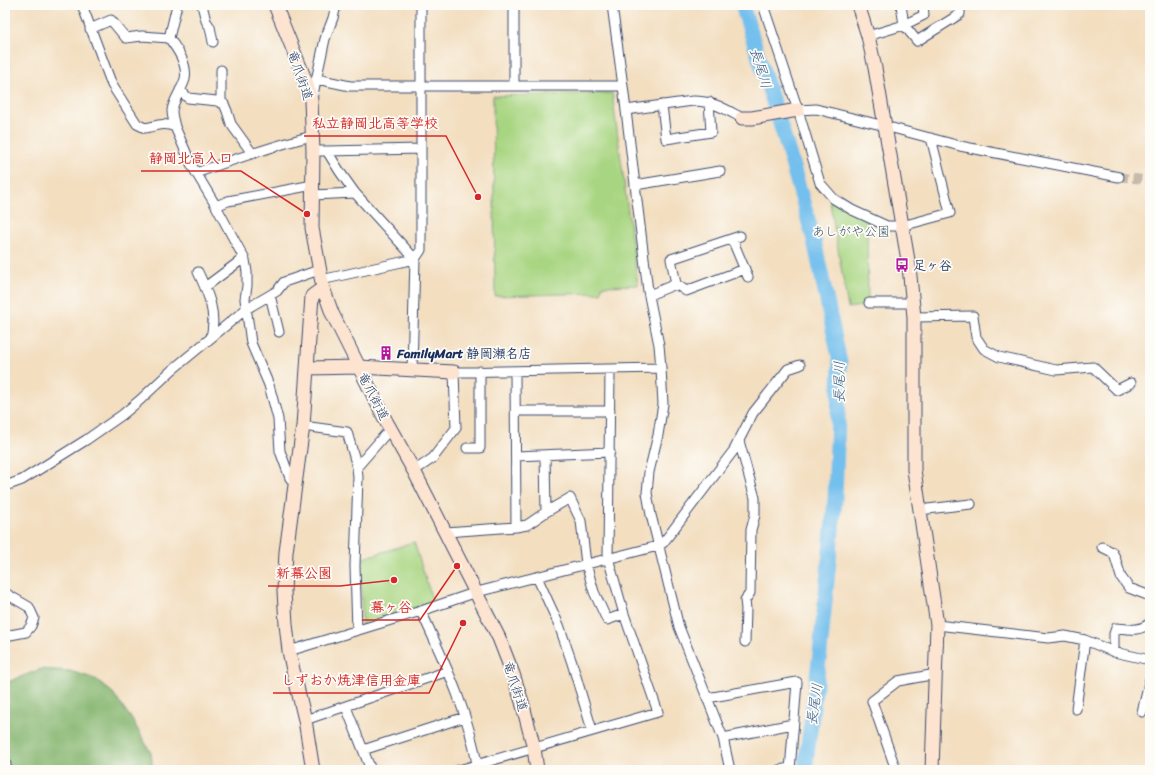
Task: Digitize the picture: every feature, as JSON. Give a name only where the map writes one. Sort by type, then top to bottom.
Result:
[{"type":"street","points":[[82,5],[112,85],[137,124],[145,128],[161,124],[169,124],[175,127]]},
{"type":"street","points":[[177,5],[169,38],[181,55],[185,68],[185,78],[172,112],[175,127],[196,173],[244,258],[247,272],[245,299],[251,343],[269,385],[278,419],[280,451],[290,478],[296,484]]},
{"type":"street","points":[[202,5],[206,21],[210,27],[213,42]]},
{"type":"street","name":"竜爪街道","points":[[276,5],[307,84],[311,100],[314,151],[312,228],[321,279],[332,313],[390,429],[414,471],[477,592],[499,638],[513,674],[534,748],[537,770]]},
{"type":"street","points":[[311,100],[325,39],[336,5]]},
{"type":"street","points":[[412,369],[415,259],[421,250],[421,5]]},
{"type":"street","points":[[514,5],[514,86]]},
{"type":"street","points":[[612,5],[649,295],[659,345],[661,368],[663,404],[658,436],[649,472],[647,493],[658,546],[678,627],[723,738],[730,770]]},
{"type":"street","points":[[763,5],[798,110],[820,183],[834,199],[852,210],[887,226],[902,226],[950,213],[931,138]]},
{"type":"street","points":[[858,5],[876,68],[909,266],[913,303],[913,464],[937,626],[932,770]]},
{"type":"street","points":[[901,5],[904,25],[917,41],[960,14],[960,5]]},
{"type":"street","points":[[868,36],[904,25],[924,15],[923,5]]},
{"type":"street","points":[[90,29],[111,20],[126,38],[142,36],[169,38]]},
{"type":"street","points":[[221,70],[221,103]]},
{"type":"street","points":[[317,79],[350,86],[622,86]]},
{"type":"street","points":[[180,90],[188,98],[217,101],[224,104],[231,124],[252,153]]},
{"type":"street","points":[[626,110],[693,101],[704,101],[715,104],[742,118],[752,118],[798,110],[816,109],[960,146],[1119,177]]},
{"type":"street","points":[[662,105],[666,139],[711,132],[709,102]]},
{"type":"street","points":[[196,173],[282,143],[312,136]]},
{"type":"street","points":[[314,151],[421,149]]},
{"type":"street","points":[[327,150],[355,193],[415,259]]},
{"type":"street","points":[[635,185],[720,170]]},
{"type":"street","points":[[216,206],[228,201],[313,190],[355,193]]},
{"type":"street","points":[[736,238],[746,273],[686,291],[676,284],[671,259],[736,238]]},
{"type":"street","points":[[205,287],[244,258]]},
{"type":"street","points":[[5,484],[11,484],[22,480],[86,440],[122,415],[211,337],[246,309],[276,291],[284,282],[321,279],[415,259]]},
{"type":"street","points":[[198,272],[212,303],[214,320],[211,337]]},
{"type":"street","points":[[313,770],[306,720],[293,670],[290,652],[286,624],[284,591],[286,552],[303,426],[312,296],[321,279]]},
{"type":"street","points":[[649,295],[676,284]]},
{"type":"street","points":[[270,295],[279,332]]},
{"type":"street","points":[[869,303],[913,303]]},
{"type":"street","points":[[914,317],[973,316],[976,337],[984,349],[999,357],[1056,370],[1093,367],[1117,390],[1131,383]]},
{"type":"street","points":[[290,652],[477,592],[663,544],[734,450],[753,413],[788,369],[800,365]]},
{"type":"street","points":[[308,368],[359,367],[454,372],[661,368]]},
{"type":"street","points":[[460,770],[478,767],[592,730],[658,712],[624,614],[608,558],[610,369]]},
{"type":"street","points":[[467,448],[480,448],[480,371]]},
{"type":"street","points":[[515,371],[516,527]]},
{"type":"street","points":[[414,471],[433,458],[456,428],[454,372]]},
{"type":"street","points":[[516,411],[610,411]]},
{"type":"street","points":[[303,426],[347,432],[357,467],[355,566],[357,630]]},
{"type":"street","points":[[357,467],[390,429]]},
{"type":"street","points":[[739,440],[755,498],[755,515],[751,530],[750,593],[745,600],[745,642]]},
{"type":"street","points":[[516,456],[610,452]]},
{"type":"street","points":[[545,455],[546,512]]},
{"type":"street","points":[[446,532],[527,525],[570,498],[581,520],[586,564],[594,592],[607,620],[624,614]]},
{"type":"street","points":[[919,510],[972,504]]},
{"type":"street","points":[[1102,547],[1112,552],[1121,577],[1129,588],[1150,596]]},
{"type":"street","points":[[537,577],[559,626],[572,663],[592,730]]},
{"type":"street","points":[[5,593],[29,607],[34,618],[31,626],[26,632],[5,636]]},
{"type":"street","points":[[421,611],[455,688],[465,717],[478,767]]},
{"type":"street","points":[[1114,652],[1114,634],[1116,628],[1135,630],[1145,627],[1150,623]]},
{"type":"street","points":[[937,626],[1048,638],[1065,636],[1085,640],[1114,652],[1150,662]]},
{"type":"street","points":[[1076,709],[1085,640]]},
{"type":"street","points":[[306,720],[448,671]]},
{"type":"street","points":[[896,770],[872,701],[898,681],[936,674]]},
{"type":"street","points":[[1142,712],[1150,678]]},
{"type":"street","points":[[707,698],[797,682],[790,769],[779,770]]},
{"type":"street","points":[[346,707],[371,770]]},
{"type":"street","points":[[363,750],[465,717]]},
{"type":"street","points":[[723,738],[793,724]]},
{"type":"street","points":[[5,762],[7,770]]},
{"type":"green space","points":[[612,93],[638,285],[602,286],[601,293],[495,296],[493,96]]},
{"type":"green space","name":"あしがや公園","points":[[829,197],[867,219],[868,305],[848,308]]},
{"type":"green space","points":[[414,542],[433,602],[362,626],[361,559]]},
{"type":"green space","points":[[41,669],[70,671],[96,679],[113,693],[133,721],[151,753],[153,770],[5,770],[5,684]]},
{"type":"waterway","name":"長尾川","points":[[742,5],[785,139],[814,240],[840,362],[835,500],[820,653],[805,770]]},
{"type":"tunnel","points":[[1119,177],[1150,180]]},
{"type":"place","name":"私立静岡北高等学校","points":[[478,197]]},
{"type":"place","name":"静岡北高入口","points":[[307,214]]},
{"type":"place","name":"足ヶ谷","points":[[902,265]]},
{"type":"place","name":"FamilyMart 静岡瀬名店","points":[[386,353]]},
{"type":"place","name":"幕ヶ谷","points":[[457,566]]},
{"type":"place","name":"新幕公園","points":[[394,580]]},
{"type":"place","name":"しずおか焼津信用金庫","points":[[463,623]]}]
